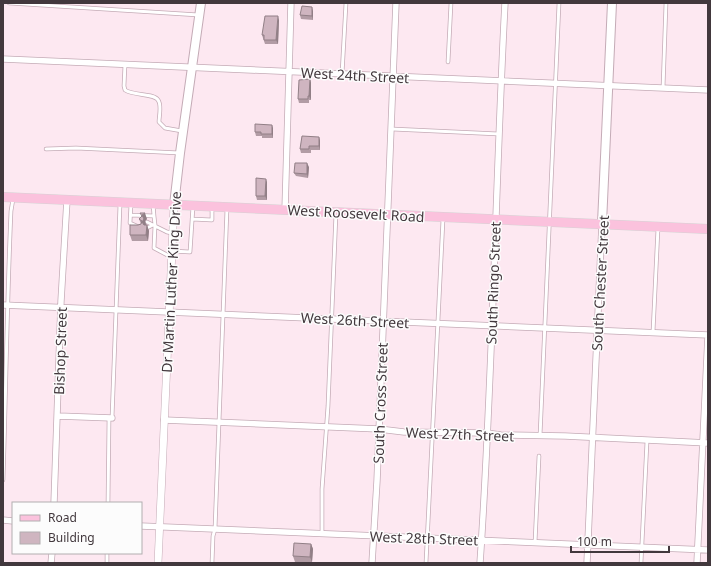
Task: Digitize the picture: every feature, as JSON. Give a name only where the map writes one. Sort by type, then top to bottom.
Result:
[{"type":"main road","name":"Dr Martin Luther King Drive","points":[[174,205],[201,3]]},
{"type":"main road","name":"South Chester Street","points":[[602,223],[612,3]]},
{"type":"main road","name":"West Roosevelt Road","points":[[3,197],[708,229]]},
{"type":"street","points":[[285,210],[291,3]]},
{"type":"street","name":"South Cross Street","points":[[372,563],[392,128],[396,3]]},
{"type":"street","name":"South Ringo Street","points":[[480,563],[492,326],[495,219],[505,3]]},
{"type":"street","name":"West 24th Street","points":[[3,58],[708,90]]},
{"type":"street","name":"Bishop Street","points":[[54,502],[61,307],[67,200]]},
{"type":"street","name":"Dr Martin Luther King Drive","points":[[158,563],[168,312],[174,205]]},
{"type":"street","name":"South Chester Street","points":[[586,563],[602,223]]},
{"type":"street","name":"West 26th Street","points":[[5,305],[708,336]]},
{"type":"street","points":[[697,563],[706,443],[708,336]]},
{"type":"street","points":[[58,416],[110,418]]},
{"type":"street","name":"West 27th Street","points":[[164,420],[379,429],[404,432],[487,433],[501,435],[706,443]]},
{"type":"street","name":"West 28th Street","points":[[142,526],[708,550]]},
{"type":"lane","points":[[9,3],[199,15]]},
{"type":"lane","points":[[342,74],[346,3]]},
{"type":"lane","points":[[448,62],[451,3]]},
{"type":"lane","points":[[540,436],[559,3]]},
{"type":"lane","points":[[663,88],[666,3]]},
{"type":"lane","points":[[125,64],[125,90],[134,94],[153,96],[157,98],[160,106],[159,122],[165,128],[183,132]]},
{"type":"lane","points":[[392,128],[499,134]]},
{"type":"lane","points":[[46,149],[76,148],[180,153]]},
{"type":"lane","points":[[3,480],[6,400],[5,305],[13,197]]},
{"type":"lane","points":[[108,502],[110,418],[120,202]]},
{"type":"lane","points":[[131,203],[130,223],[135,223],[140,228]]},
{"type":"lane","points":[[153,204],[154,248],[171,254],[190,252],[193,206]]},
{"type":"lane","points":[[192,219],[212,220],[212,207]]},
{"type":"lane","points":[[212,563],[213,536],[215,529],[227,208]]},
{"type":"lane","points":[[322,534],[322,489],[325,427],[328,406],[336,212]]},
{"type":"lane","points":[[131,215],[154,216]]},
{"type":"lane","points":[[426,563],[443,217]]},
{"type":"lane","points":[[147,222],[172,233]]},
{"type":"lane","points":[[147,228],[154,225]]},
{"type":"lane","points":[[653,333],[658,226]]},
{"type":"lane","points":[[641,563],[647,441]]},
{"type":"lane","points":[[535,543],[539,456]]},
{"type":"building","points":[[302,6],[312,7],[312,16],[300,15]]},
{"type":"building","points":[[265,16],[278,16],[276,40],[264,40],[264,35],[262,35]]},
{"type":"building","points":[[310,79],[308,99],[298,99],[299,80]]},
{"type":"building","points":[[255,124],[272,125],[272,134],[261,134],[261,132],[255,132]]},
{"type":"building","points":[[302,136],[319,137],[319,146],[309,146],[309,149],[300,149]]},
{"type":"building","points":[[295,163],[307,163],[307,174],[294,173]]},
{"type":"building","points":[[256,178],[266,179],[265,196],[256,196]]},
{"type":"building","points":[[140,213],[145,213],[142,215],[144,219],[142,222],[144,225],[147,225],[146,235],[130,235],[130,225],[141,224],[142,221],[139,219],[142,216]]},
{"type":"building","points":[[294,543],[311,544],[310,557],[293,556]]}]
